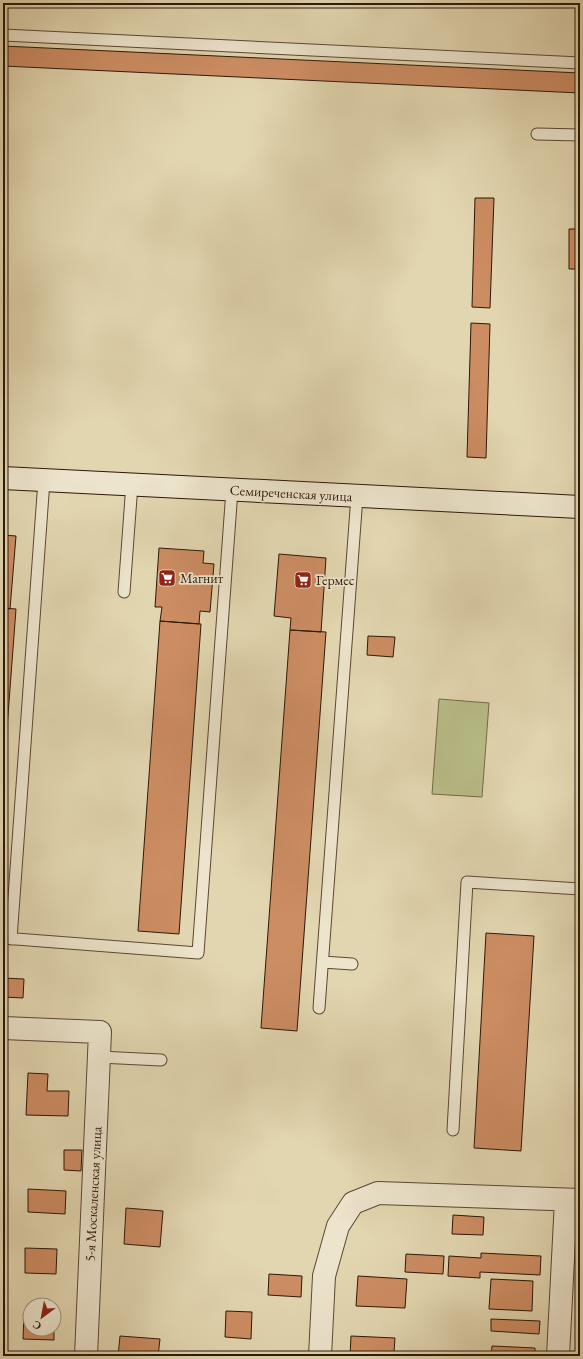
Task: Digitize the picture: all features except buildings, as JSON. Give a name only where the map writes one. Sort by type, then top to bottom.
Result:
[{"type":"street","name":"Семиреченская улица","points":[[3,478],[580,507]]},
{"type":"street","name":"5-я Москаленская улица","points":[[3,1028],[100,1032],[86,1356]]},
{"type":"street","points":[[320,1356],[324,1276],[338,1226],[353,1204],[378,1193],[573,1200],[558,1356]]},
{"type":"lane","points":[[3,35],[580,63]]},
{"type":"lane","points":[[537,134],[580,135]]},
{"type":"lane","points":[[44,480],[7,939],[198,953],[232,490]]},
{"type":"lane","points":[[124,592],[132,484]]},
{"type":"lane","points":[[319,1008],[356,496]]},
{"type":"lane","points":[[453,1130],[467,882],[580,889]]},
{"type":"lane","points":[[323,962],[352,964]]},
{"type":"lane","points":[[99,1058],[161,1060]]},
{"type":"green space","points":[[439,699],[489,703],[482,797],[432,794]]},
{"type":"place","name":"Магнит","points":[[167,578]]},
{"type":"place","name":"Гермес","points":[[303,580]]}]
